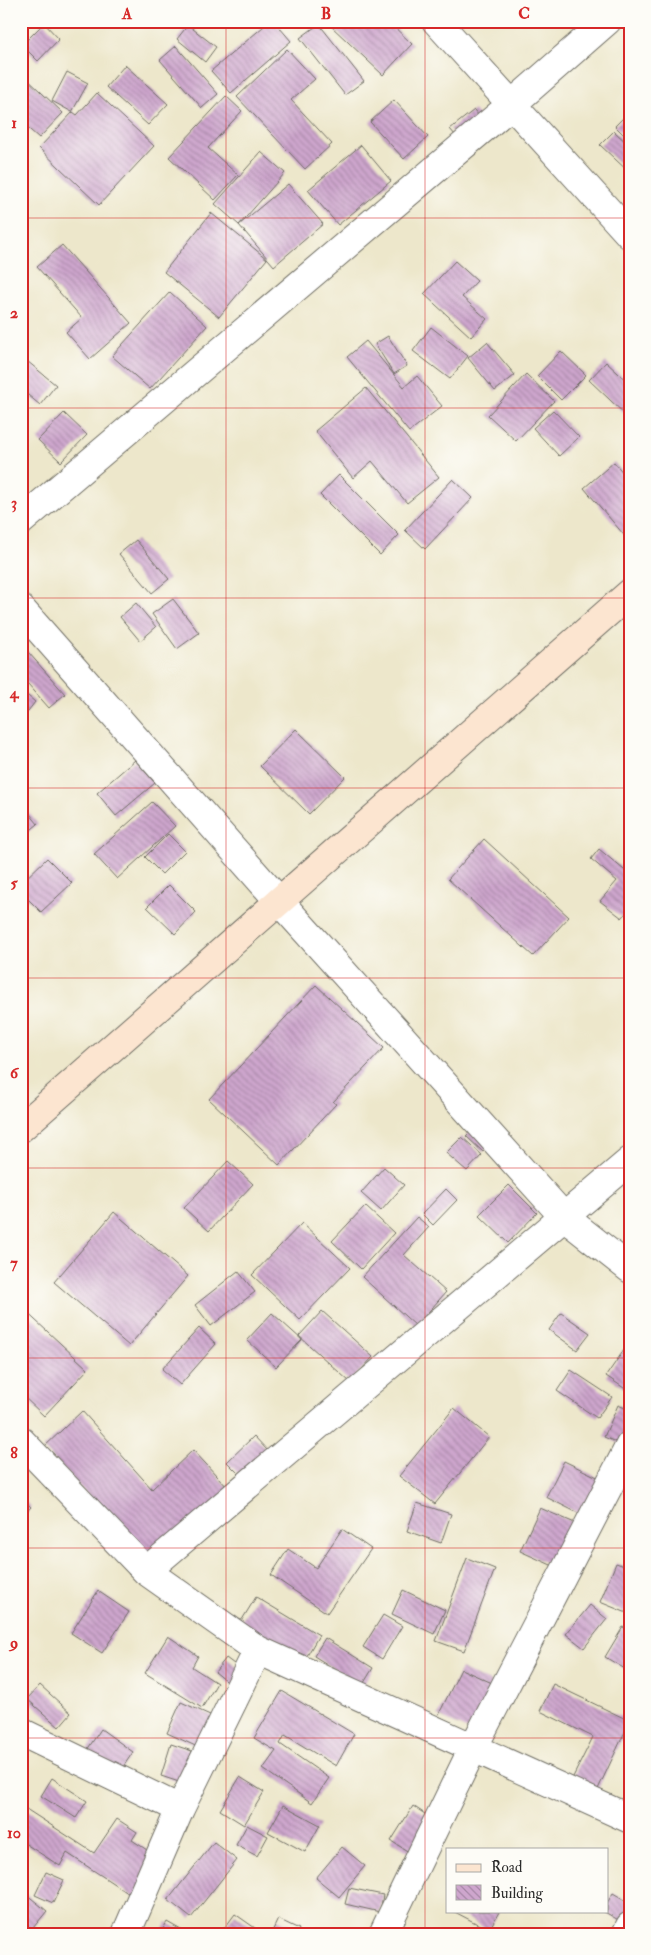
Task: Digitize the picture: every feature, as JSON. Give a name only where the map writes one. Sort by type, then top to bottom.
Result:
[{"type":"street","points":[[436,21],[630,235]]},
{"type":"street","points":[[21,521],[512,105],[607,21]]},
{"type":"street","points":[[21,1128],[630,593]]},
{"type":"street","points":[[21,609],[279,901],[564,1217],[630,1269]]},
{"type":"street","points":[[146,1571],[630,1161]]},
{"type":"street","points":[[21,1441],[146,1571],[258,1650],[630,1820]]},
{"type":"street","points":[[383,1934],[473,1748],[630,1444]]},
{"type":"street","points":[[126,1934],[180,1809],[258,1650]]},
{"type":"street","points":[[21,1732],[180,1809]]},
{"type":"street","points":[[626,1934],[630,1926]]},
{"type":"building","points":[[270,21],[274,21],[291,41],[231,93],[211,71]]},
{"type":"building","points":[[335,21],[388,21],[412,44],[383,75],[331,26]]},
{"type":"building","points":[[44,23],[59,39],[38,61],[22,45]]},
{"type":"building","points":[[319,24],[364,81],[345,95],[300,38]]},
{"type":"building","points":[[188,25],[216,47],[205,62],[177,39]]},
{"type":"building","points":[[176,46],[218,94],[202,108],[160,60]]},
{"type":"building","points":[[287,49],[315,79],[291,100],[332,144],[305,169],[237,97]]},
{"type":"building","points":[[125,65],[168,104],[148,125],[106,87]]},
{"type":"building","points":[[67,72],[88,83],[72,112],[52,101]]},
{"type":"building","points":[[21,73],[63,113],[39,138],[21,122]]},
{"type":"building","points":[[97,93],[154,146],[99,205],[39,148],[73,112],[77,115]]},
{"type":"building","points":[[226,96],[242,111],[208,148],[238,175],[215,200],[169,157]]},
{"type":"building","points":[[394,100],[428,137],[404,159],[370,122]]},
{"type":"building","points":[[474,110],[490,129],[466,148],[450,129]]},
{"type":"building","points":[[630,111],[630,141],[615,126]]},
{"type":"building","points":[[614,131],[630,146],[630,173],[600,145]]},
{"type":"building","points":[[361,145],[391,181],[338,225],[308,190]]},
{"type":"building","points":[[261,152],[285,173],[239,225],[215,204]]},
{"type":"building","points":[[288,184],[323,224],[274,266],[239,225]]},
{"type":"building","points":[[211,213],[267,259],[219,317],[164,272]]},
{"type":"building","points":[[62,245],[131,323],[90,359],[66,332],[82,318],[37,267]]},
{"type":"building","points":[[455,261],[477,281],[462,297],[487,319],[471,337],[424,294]]},
{"type":"building","points":[[170,292],[207,326],[150,389],[112,356]]},
{"type":"building","points":[[431,327],[468,356],[450,379],[413,351]]},
{"type":"building","points":[[388,336],[407,366],[394,374],[375,344]]},
{"type":"building","points":[[366,341],[404,387],[417,376],[442,406],[409,432],[347,357]]},
{"type":"building","points":[[487,342],[515,375],[495,391],[468,358]]},
{"type":"building","points":[[561,351],[586,375],[561,400],[537,376]]},
{"type":"building","points":[[21,356],[56,385],[40,405],[22,390],[21,392]]},
{"type":"building","points":[[606,362],[630,384],[630,419],[589,380]]},
{"type":"building","points":[[526,374],[554,401],[516,441],[488,415]]},
{"type":"building","points":[[366,388],[439,477],[407,503],[372,461],[353,478],[315,431]]},
{"type":"building","points":[[553,410],[579,437],[559,456],[533,428]]},
{"type":"building","points":[[64,413],[87,435],[61,462],[38,440]]},
{"type":"building","points":[[614,462],[630,481],[630,542],[584,488]]},
{"type":"building","points":[[339,475],[399,535],[380,555],[320,495]]},
{"type":"building","points":[[453,479],[473,498],[425,549],[405,530]]},
{"type":"building","points":[[136,540],[169,579],[152,593],[119,554]]},
{"type":"building","points":[[173,599],[199,633],[177,649],[152,614]]},
{"type":"building","points":[[136,603],[156,627],[140,641],[120,617]]},
{"type":"building","points":[[21,644],[65,694],[49,708],[21,676]]},
{"type":"building","points":[[21,690],[35,702],[21,720]]},
{"type":"building","points":[[296,729],[345,777],[309,814],[260,766]]},
{"type":"building","points":[[135,760],[155,783],[116,816],[97,793]]},
{"type":"building","points":[[152,802],[175,826],[117,879],[94,854]]},
{"type":"building","points":[[21,803],[38,824],[21,838]]},
{"type":"building","points":[[168,834],[185,851],[162,874],[145,857]]},
{"type":"building","points":[[484,839],[569,917],[533,956],[448,879]]},
{"type":"building","points":[[599,849],[630,875],[630,909],[622,918],[600,901],[617,881],[591,859]]},
{"type":"building","points":[[47,858],[72,883],[41,912],[21,892],[21,883]]},
{"type":"building","points":[[169,885],[196,912],[175,934],[147,907]]},
{"type":"building","points":[[316,985],[384,1048],[333,1102],[336,1104],[279,1165],[209,1099]]},
{"type":"building","points":[[479,1123],[496,1139],[483,1152],[466,1136]]},
{"type":"building","points":[[462,1137],[482,1155],[467,1171],[446,1153]]},
{"type":"building","points":[[228,1161],[253,1184],[209,1231],[184,1208]]},
{"type":"building","points":[[384,1167],[404,1185],[381,1211],[361,1193]]},
{"type":"building","points":[[509,1185],[537,1213],[508,1243],[479,1215]]},
{"type":"building","points":[[446,1189],[457,1200],[433,1225],[422,1214]]},
{"type":"building","points":[[365,1206],[394,1233],[361,1269],[332,1241]]},
{"type":"building","points":[[114,1212],[188,1276],[129,1346],[54,1282]]},
{"type":"building","points":[[417,1217],[429,1227],[404,1255],[446,1292],[416,1326],[362,1277]]},
{"type":"building","points":[[302,1223],[350,1268],[300,1320],[252,1275]]},
{"type":"building","points":[[238,1271],[255,1292],[211,1326],[195,1305]]},
{"type":"building","points":[[21,1307],[88,1369],[44,1416],[21,1394]]},
{"type":"building","points":[[322,1311],[373,1357],[350,1382],[299,1336]]},
{"type":"building","points":[[272,1313],[302,1340],[276,1367],[247,1340]]},
{"type":"building","points":[[561,1313],[590,1333],[577,1350],[549,1330]]},
{"type":"building","points":[[199,1328],[216,1344],[180,1385],[162,1369]]},
{"type":"building","points":[[624,1350],[630,1354],[630,1392],[606,1376]]},
{"type":"building","points":[[571,1370],[612,1397],[597,1418],[557,1391]]},
{"type":"building","points":[[618,1405],[630,1410],[630,1440],[627,1447],[604,1437]]},
{"type":"building","points":[[454,1408],[489,1437],[435,1504],[399,1476]]},
{"type":"building","points":[[82,1411],[152,1489],[193,1450],[229,1489],[151,1562],[43,1448]]},
{"type":"building","points":[[254,1436],[268,1451],[242,1477],[227,1462]]},
{"type":"building","points":[[564,1461],[614,1485],[596,1522],[546,1497]]},
{"type":"building","points":[[21,1498],[31,1507],[21,1518]]},
{"type":"building","points":[[417,1503],[451,1514],[441,1543],[407,1531]]},
{"type":"building","points":[[540,1508],[591,1530],[571,1574],[520,1551]]},
{"type":"building","points":[[342,1529],[371,1549],[327,1613],[271,1575],[288,1549],[316,1568]]},
{"type":"building","points":[[467,1558],[495,1569],[464,1651],[436,1641]]},
{"type":"building","points":[[616,1563],[630,1568],[630,1605],[627,1613],[600,1602]]},
{"type":"building","points":[[403,1590],[445,1610],[434,1634],[392,1614]]},
{"type":"building","points":[[98,1591],[129,1612],[102,1653],[71,1633]]},
{"type":"building","points":[[256,1597],[319,1635],[304,1661],[240,1623]]},
{"type":"building","points":[[590,1605],[607,1619],[584,1648],[566,1634]]},
{"type":"building","points":[[383,1615],[402,1626],[382,1659],[363,1647]]},
{"type":"building","points":[[623,1627],[630,1631],[630,1672],[605,1657]]},
{"type":"building","points":[[168,1636],[198,1656],[192,1667],[217,1683],[202,1708],[145,1673]]},
{"type":"building","points":[[325,1638],[373,1668],[362,1686],[314,1656]]},
{"type":"building","points":[[226,1658],[246,1673],[235,1688],[215,1672]]},
{"type":"building","points":[[461,1669],[512,1692],[489,1740],[438,1716]]},
{"type":"building","points":[[553,1684],[630,1721],[592,1802],[567,1789],[593,1737],[540,1711]]},
{"type":"building","points":[[40,1685],[71,1713],[59,1727],[27,1699]]},
{"type":"building","points":[[282,1691],[354,1734],[336,1766],[285,1735],[280,1744],[329,1778],[312,1803],[263,1769],[276,1751],[254,1738]]},
{"type":"building","points":[[181,1702],[228,1723],[213,1754],[167,1733]]},
{"type":"building","points":[[101,1729],[133,1752],[119,1773],[87,1750]]},
{"type":"building","points":[[171,1744],[192,1751],[182,1783],[161,1776]]},
{"type":"building","points":[[240,1777],[264,1792],[244,1825],[220,1810]]},
{"type":"building","points":[[52,1778],[87,1801],[76,1818],[41,1796]]},
{"type":"building","points":[[283,1805],[320,1825],[305,1852],[268,1832]]},
{"type":"building","points":[[413,1806],[431,1818],[409,1852],[391,1841]]},
{"type":"building","points":[[23,1807],[94,1853],[117,1819],[137,1832],[132,1840],[165,1862],[140,1901],[67,1853],[60,1866],[21,1841],[21,1809]]},
{"type":"building","points":[[247,1825],[268,1836],[257,1856],[236,1845]]},
{"type":"building","points":[[214,1842],[237,1860],[191,1918],[168,1900]]},
{"type":"building","points":[[342,1847],[365,1866],[339,1897],[316,1878]]},
{"type":"building","points":[[46,1872],[64,1880],[53,1903],[35,1895]]},
{"type":"building","points":[[349,1888],[383,1895],[380,1912],[345,1904]]},
{"type":"building","points":[[21,1890],[47,1911],[28,1934],[21,1928]]},
{"type":"building","points":[[613,1893],[630,1903],[630,1921],[627,1925],[605,1912],[608,1912],[608,1901]]},
{"type":"building","points":[[455,1912],[499,1912],[489,1930]]},
{"type":"building","points":[[235,1914],[255,1928],[250,1934],[220,1934]]},
{"type":"building","points":[[278,1919],[299,1929],[297,1934],[271,1934]]},
{"type":"building","points":[[167,1922],[188,1934],[160,1934]]}]
